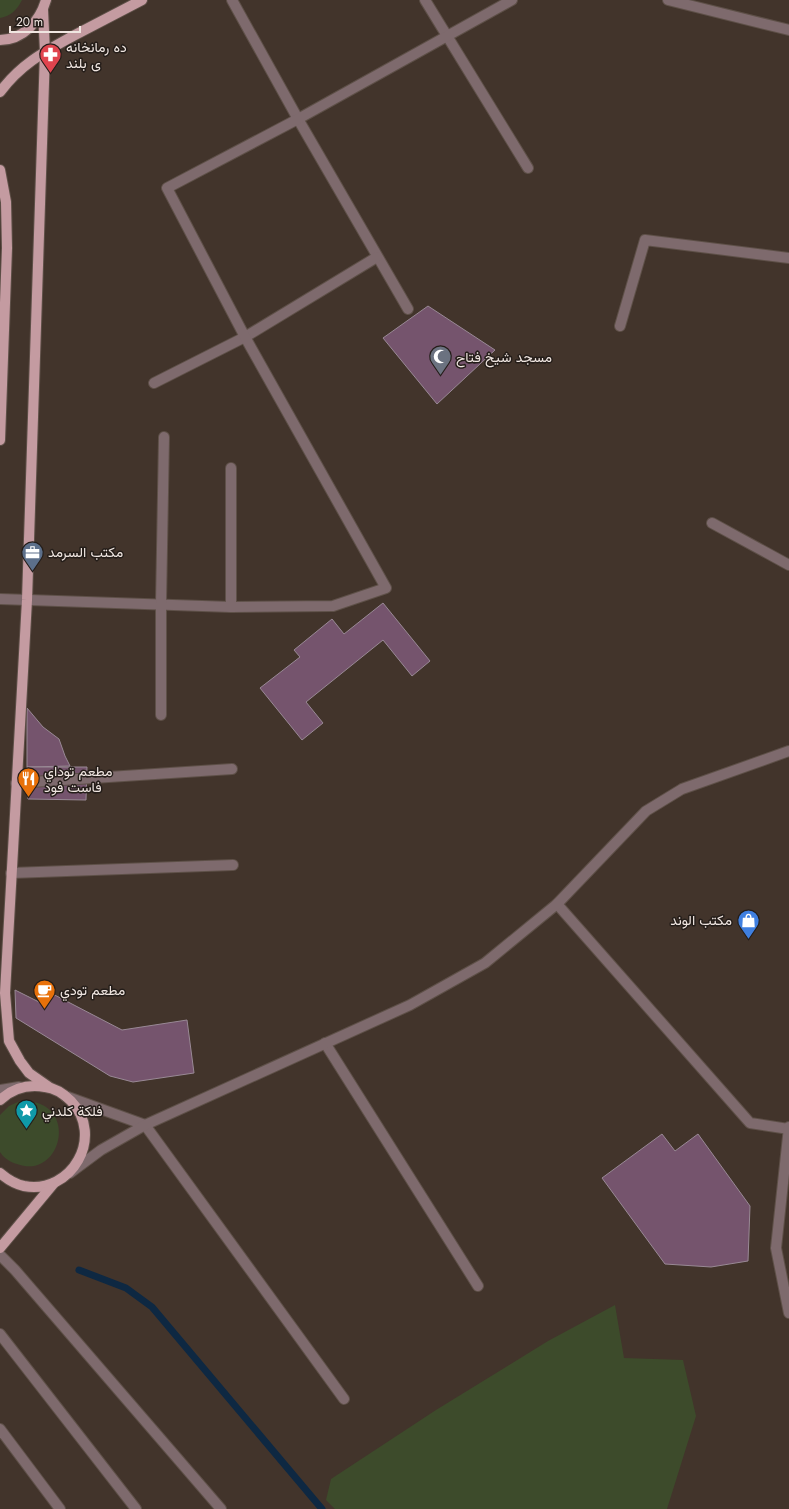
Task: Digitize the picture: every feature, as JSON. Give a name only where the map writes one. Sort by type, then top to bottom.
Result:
[{"type":"main road","points":[[0,92],[7,82],[28,62],[142,0]]},
{"type":"main road","points":[[0,1173],[10,1181],[24,1186],[39,1186],[54,1183],[66,1176],[76,1164],[83,1150],[85,1135],[83,1120],[76,1107],[65,1096],[29,1073],[20,1061],[9,1041],[4,993],[27,600],[45,52],[45,5]]},
{"type":"main road","points":[[0,40],[5,40],[21,34],[34,24],[45,5]]},
{"type":"main road","points":[[0,170],[6,202],[7,248],[0,440]]},
{"type":"main road","points":[[0,240],[7,248]]},
{"type":"main road","points":[[0,1100],[6,1094],[21,1087],[49,1087]]},
{"type":"main road","points":[[0,1248],[54,1183]]},
{"type":"street","points":[[232,0],[298,119],[408,309]]},
{"type":"street","points":[[425,0],[528,168]]},
{"type":"street","points":[[0,599],[231,607],[333,606],[386,588],[244,337],[167,188],[298,119],[512,0]]},
{"type":"street","points":[[668,0],[789,30]]},
{"type":"street","points":[[620,326],[645,240],[789,258]]},
{"type":"street","points":[[154,383],[244,337],[377,257]]},
{"type":"street","points":[[161,715],[164,437]]},
{"type":"street","points":[[231,468],[231,607]]},
{"type":"street","points":[[712,523],[789,565]]},
{"type":"street","points":[[66,1176],[101,1150],[145,1125],[410,1005],[485,964],[557,904],[646,812],[682,789],[789,751]]},
{"type":"street","points":[[16,783],[232,769]]},
{"type":"street","points":[[11,873],[233,865]]},
{"type":"street","points":[[557,904],[750,1124],[789,1129],[776,1248],[789,1313]]},
{"type":"street","points":[[325,1043],[478,1286]]},
{"type":"street","points":[[0,1090],[21,1087]]},
{"type":"street","points":[[65,1096],[145,1125],[344,1399]]},
{"type":"street","points":[[0,1255],[15,1270],[221,1509]]},
{"type":"street","points":[[0,1334],[136,1509]]},
{"type":"street","points":[[0,1429],[60,1509]]},
{"type":"green space","points":[[0,0],[22,0],[13,12],[0,18]]},
{"type":"green space","points":[[20,1101],[39,1104],[52,1112],[58,1124],[59,1138],[54,1151],[45,1161],[33,1166],[12,1162],[5,1158],[0,1152],[0,1115],[9,1106]]},
{"type":"green space","points":[[615,1305],[624,1358],[683,1360],[696,1416],[667,1509],[335,1509],[326,1500],[331,1479],[436,1410],[548,1341]]},
{"type":"building","name":"مسجد شيخ فتاح","points":[[428,306],[495,350],[437,404],[383,338]]},
{"type":"building","points":[[383,603],[430,661],[412,676],[383,640],[306,702],[323,723],[302,740],[260,688],[300,657],[294,650],[332,619],[344,634]]},
{"type":"building","points":[[27,708],[43,727],[59,739],[70,766],[27,767]]},
{"type":"building","points":[[27,767],[87,767],[86,800],[28,799]]},
{"type":"building","points":[[15,990],[41,1003],[47,991],[122,1030],[187,1020],[194,1073],[133,1082],[110,1076],[16,1018]]},
{"type":"building","points":[[662,1134],[675,1151],[698,1134],[750,1206],[748,1261],[711,1267],[665,1264],[602,1178]]},
{"type":"waterway","points":[[79,1270],[126,1288],[152,1307],[322,1509]]},
{"type":"place","name":"ده رمانخانه ى بلند","points":[[50,74]]},
{"type":"place","name":"مسجد شيخ فتاح","points":[[440,376]]},
{"type":"place","name":"مكتب السرمد","points":[[33,572]]},
{"type":"place","name":"مطعم توداي فاست فود","points":[[29,798]]},
{"type":"place","name":"مكتب الوند","points":[[748,940]]},
{"type":"place","name":"مطعم تودي","points":[[45,1010]]},
{"type":"place","name":"فلكة كلدني","points":[[26,1130]]}]
